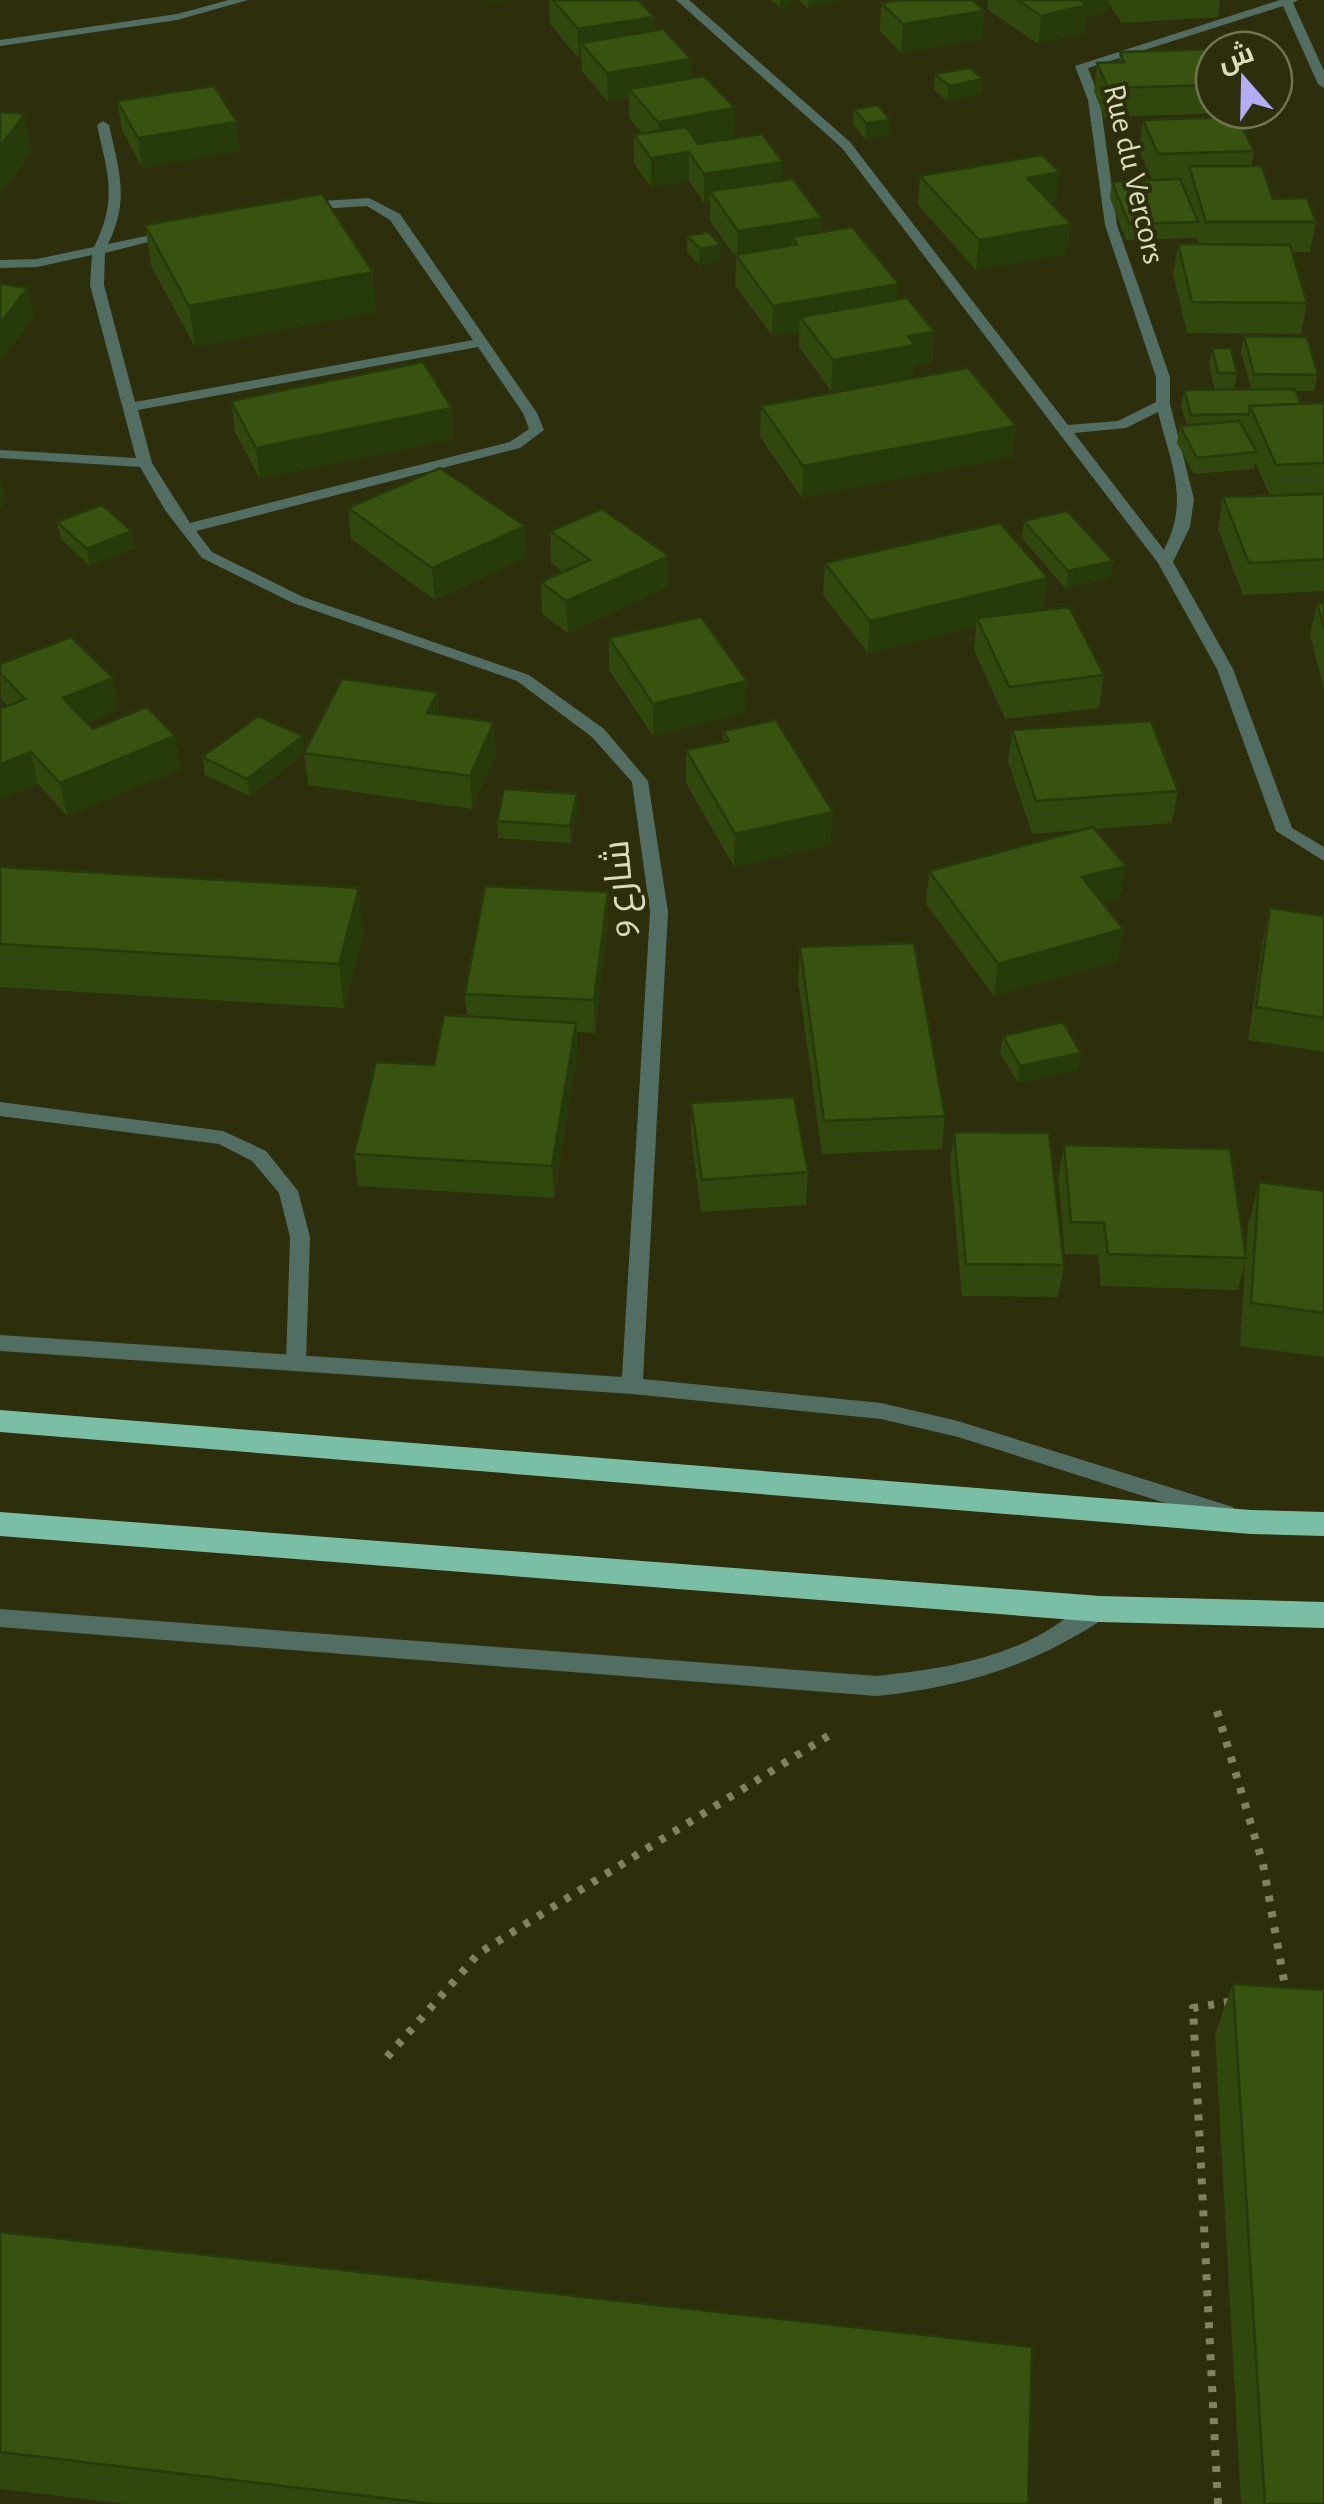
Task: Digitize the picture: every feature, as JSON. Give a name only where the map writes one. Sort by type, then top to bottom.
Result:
[{"type":"highway","points":[[0,1421],[1251,1522],[1324,1524]]},
{"type":"highway","points":[[0,1524],[1100,1608],[1324,1615]]},
{"type":"street","points":[[0,43],[177,17],[242,0]]},
{"type":"street","points":[[682,0],[846,145],[1165,562],[1224,669],[1284,831],[1324,855]]},
{"type":"street","points":[[1288,0],[1324,84]]},
{"type":"street","name":"Rue du Vercors","points":[[1165,562],[1183,527],[1187,499],[1164,404],[1162,377],[1111,225],[1094,100],[1081,66],[1288,0]]},
{"type":"street","name":"شارع 9","points":[[103,125],[116,183],[114,220],[100,250],[97,285],[145,463],[207,555],[298,600],[523,678],[598,733],[640,781],[659,912],[632,1386]]},
{"type":"street","points":[[186,528],[515,445],[537,430],[396,216],[369,202],[291,209]]},
{"type":"street","points":[[0,264],[37,263],[195,229]]},
{"type":"street","points":[[129,407],[482,342]]},
{"type":"street","points":[[1065,430],[1121,425],[1164,404]]},
{"type":"street","points":[[0,454],[145,463]]},
{"type":"street","points":[[0,1109],[223,1138],[259,1156],[288,1190],[300,1238],[296,1364]]},
{"type":"street","points":[[0,1343],[632,1386],[882,1411],[958,1429],[1251,1522]]},
{"type":"street","points":[[0,1618],[878,1686],[942,1680],[1001,1666],[1055,1641],[1100,1608]]},
{"type":"path","points":[[1217,1711],[1263,1864],[1288,1992],[1268,1995]]},
{"type":"path","points":[[387,2056],[479,1954],[842,1727]]},
{"type":"path","points":[[1218,2504],[1193,2008],[1250,1998]]},
{"type":"building","points":[[553,0],[638,0],[654,17],[578,29]]},
{"type":"building","points":[[973,0],[984,11],[903,24],[881,3]]},
{"type":"building","points":[[1018,0],[1080,0],[1087,5],[1041,16]]},
{"type":"building","points":[[663,29],[691,59],[607,73],[581,43]]},
{"type":"building","points":[[1194,50],[1194,86],[1108,88],[1097,63],[1124,62],[1120,52]]},
{"type":"building","points":[[970,68],[983,79],[949,86],[935,74]]},
{"type":"building","points":[[704,76],[735,108],[658,122],[629,89]]},
{"type":"building","points":[[214,86],[237,122],[138,138],[117,101]]},
{"type":"building","points":[[878,105],[890,120],[866,123],[854,109]]},
{"type":"building","points":[[0,112],[25,114],[0,146]]},
{"type":"building","points":[[1194,118],[1194,130],[1244,130],[1254,151],[1158,154],[1143,120]]},
{"type":"building","points":[[686,127],[698,144],[762,134],[783,162],[704,174],[689,152],[651,158],[634,135]]},
{"type":"building","points":[[1042,155],[1060,172],[1027,178],[1071,224],[979,240],[920,176]]},
{"type":"building","points":[[1189,166],[1262,166],[1273,199],[1307,198],[1316,222],[1206,222]]},
{"type":"building","points":[[793,179],[822,218],[738,231],[710,191]]},
{"type":"building","points":[[1180,179],[1198,222],[1129,224],[1112,182]]},
{"type":"building","points":[[322,194],[373,272],[189,306],[145,225]]},
{"type":"building","points":[[852,227],[899,284],[773,306],[736,255],[797,244],[792,237]]},
{"type":"building","points":[[708,232],[721,245],[700,249],[687,236]]},
{"type":"building","points":[[1178,244],[1290,245],[1307,303],[1192,302]]},
{"type":"building","points":[[0,284],[28,288],[0,323]]},
{"type":"building","points":[[907,298],[935,332],[908,336],[915,345],[833,360],[800,317]]},
{"type":"building","points":[[1244,336],[1307,337],[1318,375],[1254,374]]},
{"type":"building","points":[[1212,348],[1231,348],[1237,373],[1218,373]]},
{"type":"building","points":[[423,362],[452,408],[256,448],[231,401]]},
{"type":"building","points":[[968,368],[1016,426],[803,466],[761,406]]},
{"type":"building","points":[[1295,389],[1301,404],[1250,406],[1249,414],[1191,415],[1184,390]]},
{"type":"building","points":[[1324,403],[1324,463],[1276,465],[1250,406]]},
{"type":"building","points":[[1239,421],[1257,452],[1197,458],[1180,426]]},
{"type":"building","points":[[440,468],[525,526],[432,568],[348,508]]},
{"type":"building","points":[[1324,494],[1324,559],[1249,563],[1223,497]]},
{"type":"building","points":[[102,505],[132,531],[87,549],[57,522]]},
{"type":"building","points":[[602,509],[669,556],[566,601],[541,582],[590,560],[550,531]]},
{"type":"building","points":[[1067,511],[1113,561],[1068,571],[1024,521]]},
{"type":"building","points":[[1000,523],[1048,578],[870,621],[825,563]]},
{"type":"building","points":[[1317,603],[1324,603],[1324,629]]},
{"type":"building","points":[[1069,607],[1104,675],[1009,687],[977,618]]},
{"type":"building","points":[[701,617],[747,681],[653,704],[609,638]]},
{"type":"building","points":[[71,637],[113,678],[63,698],[93,729],[147,707],[175,736],[60,783],[31,752],[0,764],[0,709],[25,699],[0,673],[0,664]]},
{"type":"building","points":[[342,679],[438,692],[427,713],[494,722],[470,776],[304,753]]},
{"type":"building","points":[[258,716],[303,736],[247,779],[202,757]]},
{"type":"building","points":[[776,720],[833,812],[735,834],[686,750],[729,741],[723,731]]},
{"type":"building","points":[[1151,721],[1178,791],[1036,801],[1012,730]]},
{"type":"building","points":[[504,789],[577,794],[570,826],[497,821]]},
{"type":"building","points":[[1093,827],[1126,866],[1082,877],[1123,929],[998,964],[929,871]]},
{"type":"building","points":[[0,867],[359,888],[339,964],[0,944]]},
{"type":"building","points":[[485,886],[608,892],[594,1000],[465,994]]},
{"type":"building","points":[[1270,908],[1324,916],[1324,1018],[1256,1007]]},
{"type":"building","points":[[914,943],[945,1116],[824,1121],[800,947]]},
{"type":"building","points":[[444,1015],[576,1023],[552,1166],[354,1154],[376,1062],[434,1065]]},
{"type":"building","points":[[1063,1022],[1081,1053],[1020,1066],[1003,1036]]},
{"type":"building","points":[[794,1097],[808,1172],[702,1180],[691,1103]]},
{"type":"building","points":[[954,1132],[1049,1133],[1064,1265],[966,1264]]},
{"type":"building","points":[[1064,1145],[1230,1149],[1246,1258],[1108,1254],[1104,1223],[1071,1222]]},
{"type":"building","points":[[1259,1182],[1324,1191],[1324,1313],[1251,1303]]},
{"type":"building","points":[[1233,1984],[1324,1990],[1324,2504],[1265,2504]]},
{"type":"building","points":[[0,2232],[1032,2347],[1028,2504],[433,2504],[0,2452]]}]
